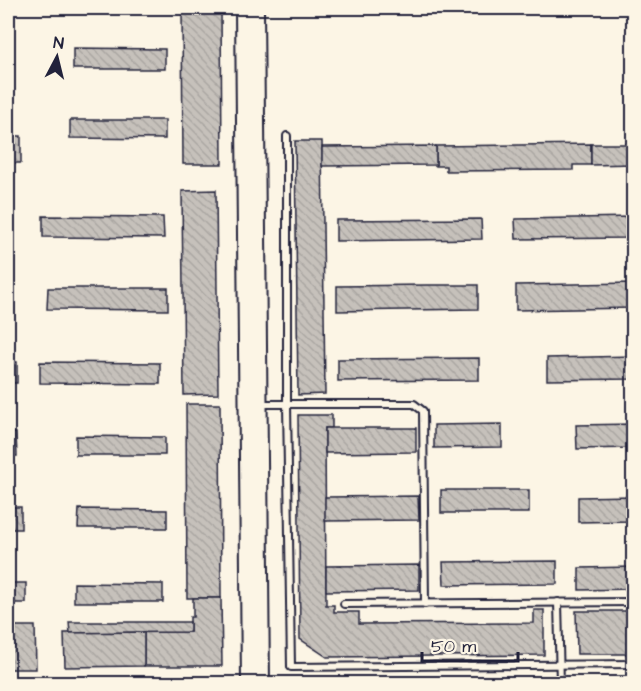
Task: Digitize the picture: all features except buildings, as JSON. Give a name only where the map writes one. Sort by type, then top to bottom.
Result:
[{"type":"street","points":[[243,8],[249,684]]},
{"type":"street","points":[[256,8],[262,684]]},
{"type":"lane","points":[[287,136],[287,404],[291,668],[633,664]]},
{"type":"lane","points":[[259,404],[414,404],[423,411],[425,603]]},
{"type":"lane","points":[[558,602],[560,684]]},
{"type":"lane","points":[[344,604],[633,602]]}]
